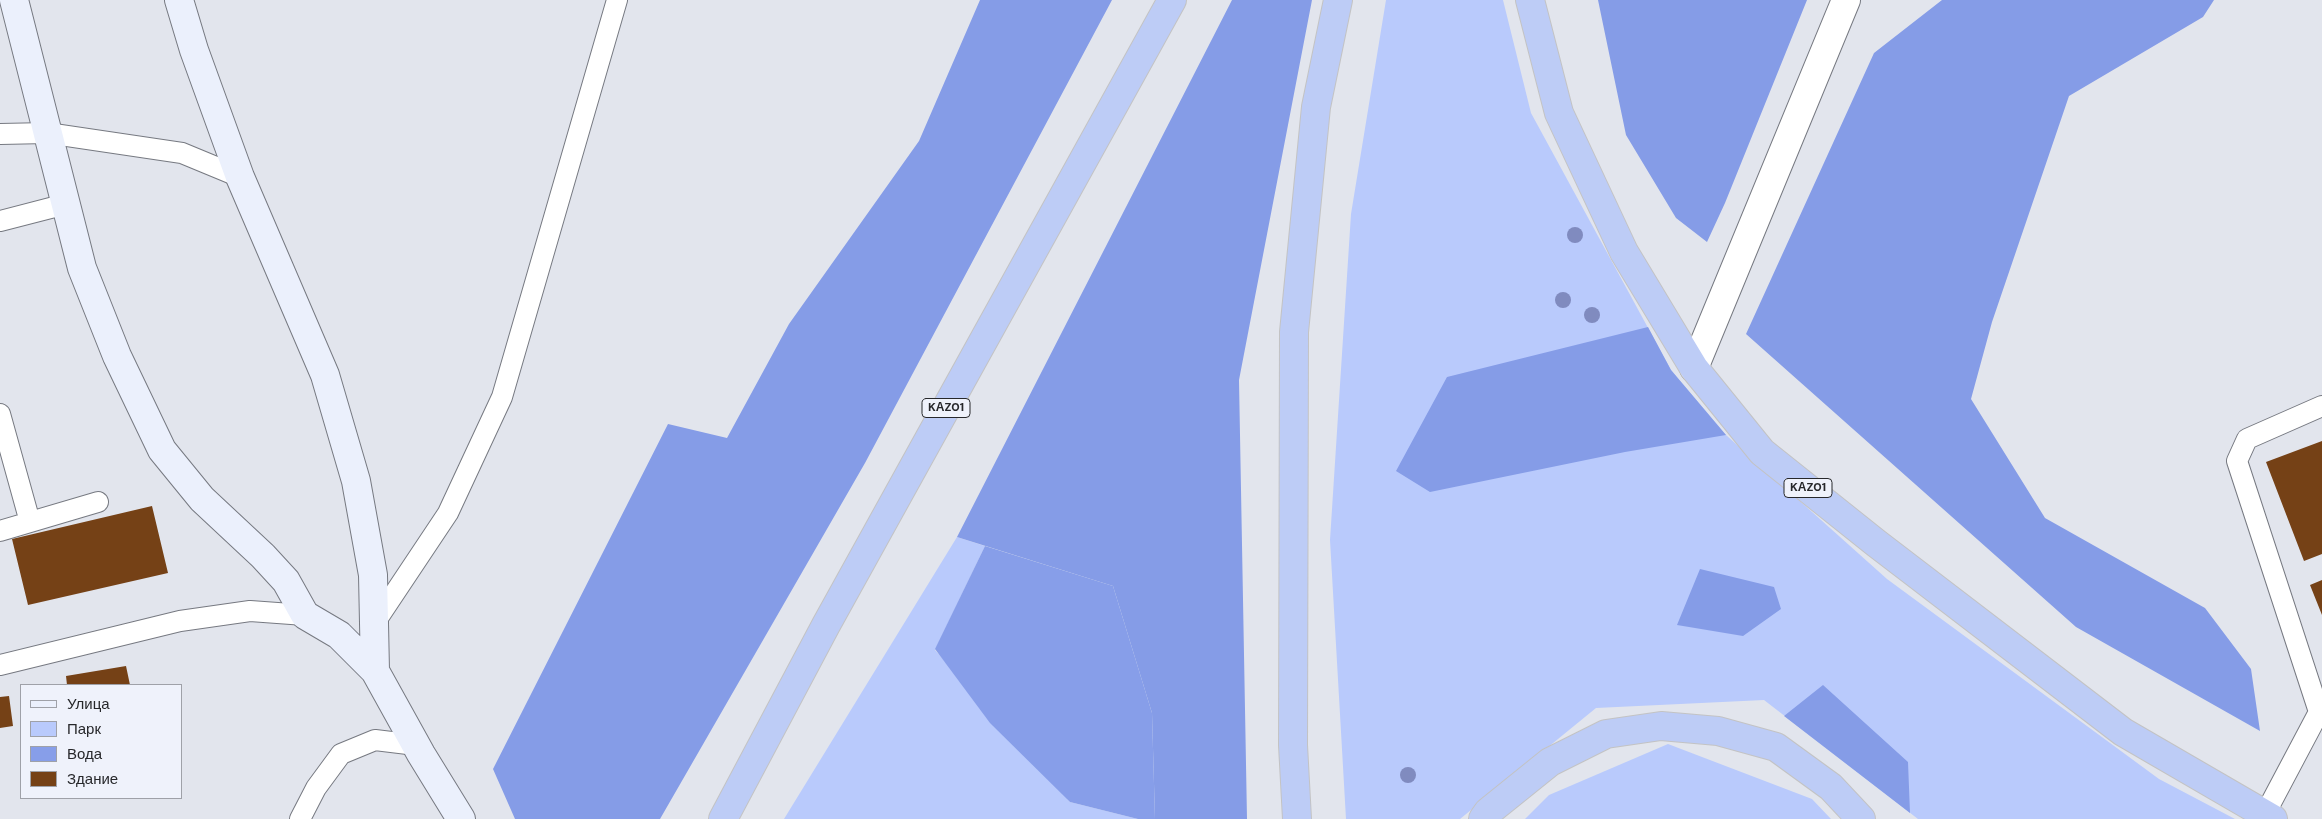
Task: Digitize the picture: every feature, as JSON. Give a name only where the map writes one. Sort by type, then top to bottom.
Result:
[{"type":"highway","name":"KАZ01","points":[[723,819],[826,625],[1172,0]]},
{"type":"highway","points":[[1297,819],[1293,745],[1294,332],[1316,107],[1338,0]]},
{"type":"highway","name":"KАZ01","points":[[1530,0],[1559,114],[1624,252],[1694,368],[1762,452],[1876,543],[2123,732],[2269,817]]},
{"type":"highway","points":[[1483,819],[1488,812],[1550,762],[1606,734],[1661,726],[1718,731],[1776,747],[1831,786],[1861,819]]},
{"type":"street","points":[[14,0],[82,268],[113,348],[162,450],[202,499],[263,556],[286,582],[305,615],[339,635],[375,671],[416,745],[461,819]]},
{"type":"street","points":[[179,0],[194,50],[240,177],[325,375],[356,481],[373,575],[375,671]]},
{"type":"street","points":[[1694,368],[1846,0]]},
{"type":"lane","points":[[374,624],[448,513],[502,397],[617,0]]},
{"type":"lane","points":[[0,134],[47,132],[182,153],[240,177]]},
{"type":"lane","points":[[0,221],[66,204]]},
{"type":"lane","points":[[2269,817],[2319,712],[2237,461],[2247,439],[2322,406]]},
{"type":"lane","points":[[0,414],[30,522]]},
{"type":"lane","points":[[0,532],[98,502]]},
{"type":"lane","points":[[0,665],[180,620],[250,611],[305,615]]},
{"type":"lane","points":[[300,819],[316,788],[341,754],[375,740],[416,745]]},
{"type":"green space","points":[[1386,0],[1503,0],[1531,113],[1671,370],[1726,435],[1887,579],[2159,779],[2235,819],[1918,819],[1764,700],[1596,708],[1460,819],[1346,819],[1330,540],[1351,214]]},
{"type":"green space","points":[[957,537],[985,546],[935,650],[1070,802],[1138,819],[784,819]]},
{"type":"green space","points":[[1668,744],[1812,799],[1831,819],[1525,819],[1549,795]]},
{"type":"shaded area","points":[[980,0],[1112,0],[865,463],[660,819],[515,819],[493,769],[668,424],[727,438],[789,324],[919,141]]},
{"type":"shaded area","points":[[1232,0],[1312,0],[1239,380],[1247,819],[1155,819],[1152,713],[1113,586],[957,537]]},
{"type":"shaded area","points":[[1598,0],[1807,0],[1725,203],[1707,242],[1676,218],[1626,135]]},
{"type":"shaded area","points":[[1942,0],[2214,0],[2203,17],[2069,96],[1992,322],[1971,399],[2045,518],[2205,608],[2251,669],[2260,731],[2076,627],[1746,334],[1874,53]]},
{"type":"shaded area","points":[[1648,327],[1671,370],[1726,435],[1625,452],[1430,492],[1396,471],[1447,377]]},
{"type":"shaded area","points":[[1700,569],[1774,587],[1781,609],[1743,636],[1677,625]]},
{"type":"shaded area","points":[[1823,685],[1908,762],[1910,813],[1784,716]]},
{"type":"water","points":[[985,546],[1113,586],[1152,713],[1155,819],[1138,819],[1070,802],[990,723],[935,649]]},
{"type":"building","points":[[2322,441],[2322,554],[2304,561],[2266,462]]},
{"type":"building","points":[[152,506],[168,573],[28,605],[12,539]]},
{"type":"building","points":[[2322,580],[2322,615],[2310,585]]},
{"type":"building","points":[[126,666],[130,684],[67,684],[66,676]]},
{"type":"building","points":[[9,696],[13,726],[0,728],[0,697]]}]
